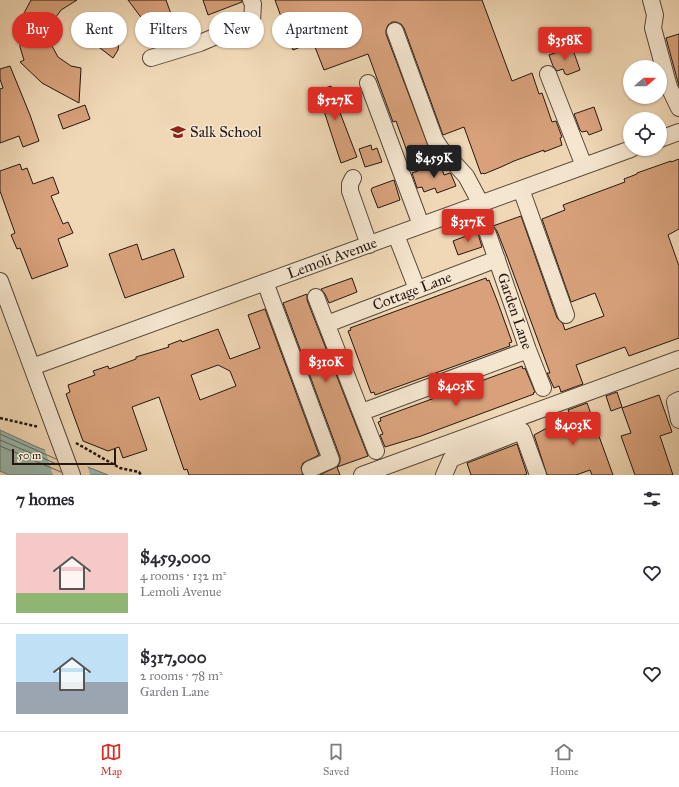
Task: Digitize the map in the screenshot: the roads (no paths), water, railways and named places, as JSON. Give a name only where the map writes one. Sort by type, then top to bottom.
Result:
[{"type":"street","points":[[151,58],[200,43],[252,21],[253,4],[251,0]]},
{"type":"street","points":[[651,0],[655,15],[653,28],[669,87],[679,108]]},
{"type":"street","points":[[395,31],[435,140],[441,149],[466,176],[481,204]]},
{"type":"street","points":[[548,74],[584,166]]},
{"type":"street","points":[[368,83],[421,225]]},
{"type":"street","points":[[667,136],[679,132]]},
{"type":"street","name":"Lemoli Avenue","points":[[32,367],[623,152]]},
{"type":"street","points":[[352,178],[350,191],[369,245]]},
{"type":"street","points":[[521,189],[566,314]]},
{"type":"street","name":"Garden Lane","points":[[488,234],[528,350],[543,388]]},
{"type":"street","points":[[396,235],[417,289]]},
{"type":"street","name":"Cottage Lane","points":[[327,324],[497,258]]},
{"type":"street","points":[[0,281],[72,475]]},
{"type":"street","points":[[265,282],[331,460],[310,469]]},
{"type":"street","points":[[316,297],[376,451]]},
{"type":"street","points":[[362,412],[528,350]]},
{"type":"street","points":[[362,475],[679,358]]},
{"type":"street","points":[[679,400],[675,402],[679,420]]},
{"type":"street","points":[[444,475],[451,459],[522,431],[538,475]]},
{"type":"water","points":[[0,430],[37,447],[108,475],[9,475],[0,471]]},
{"type":"place","name":"Salk School","points":[[178,132]]}]
